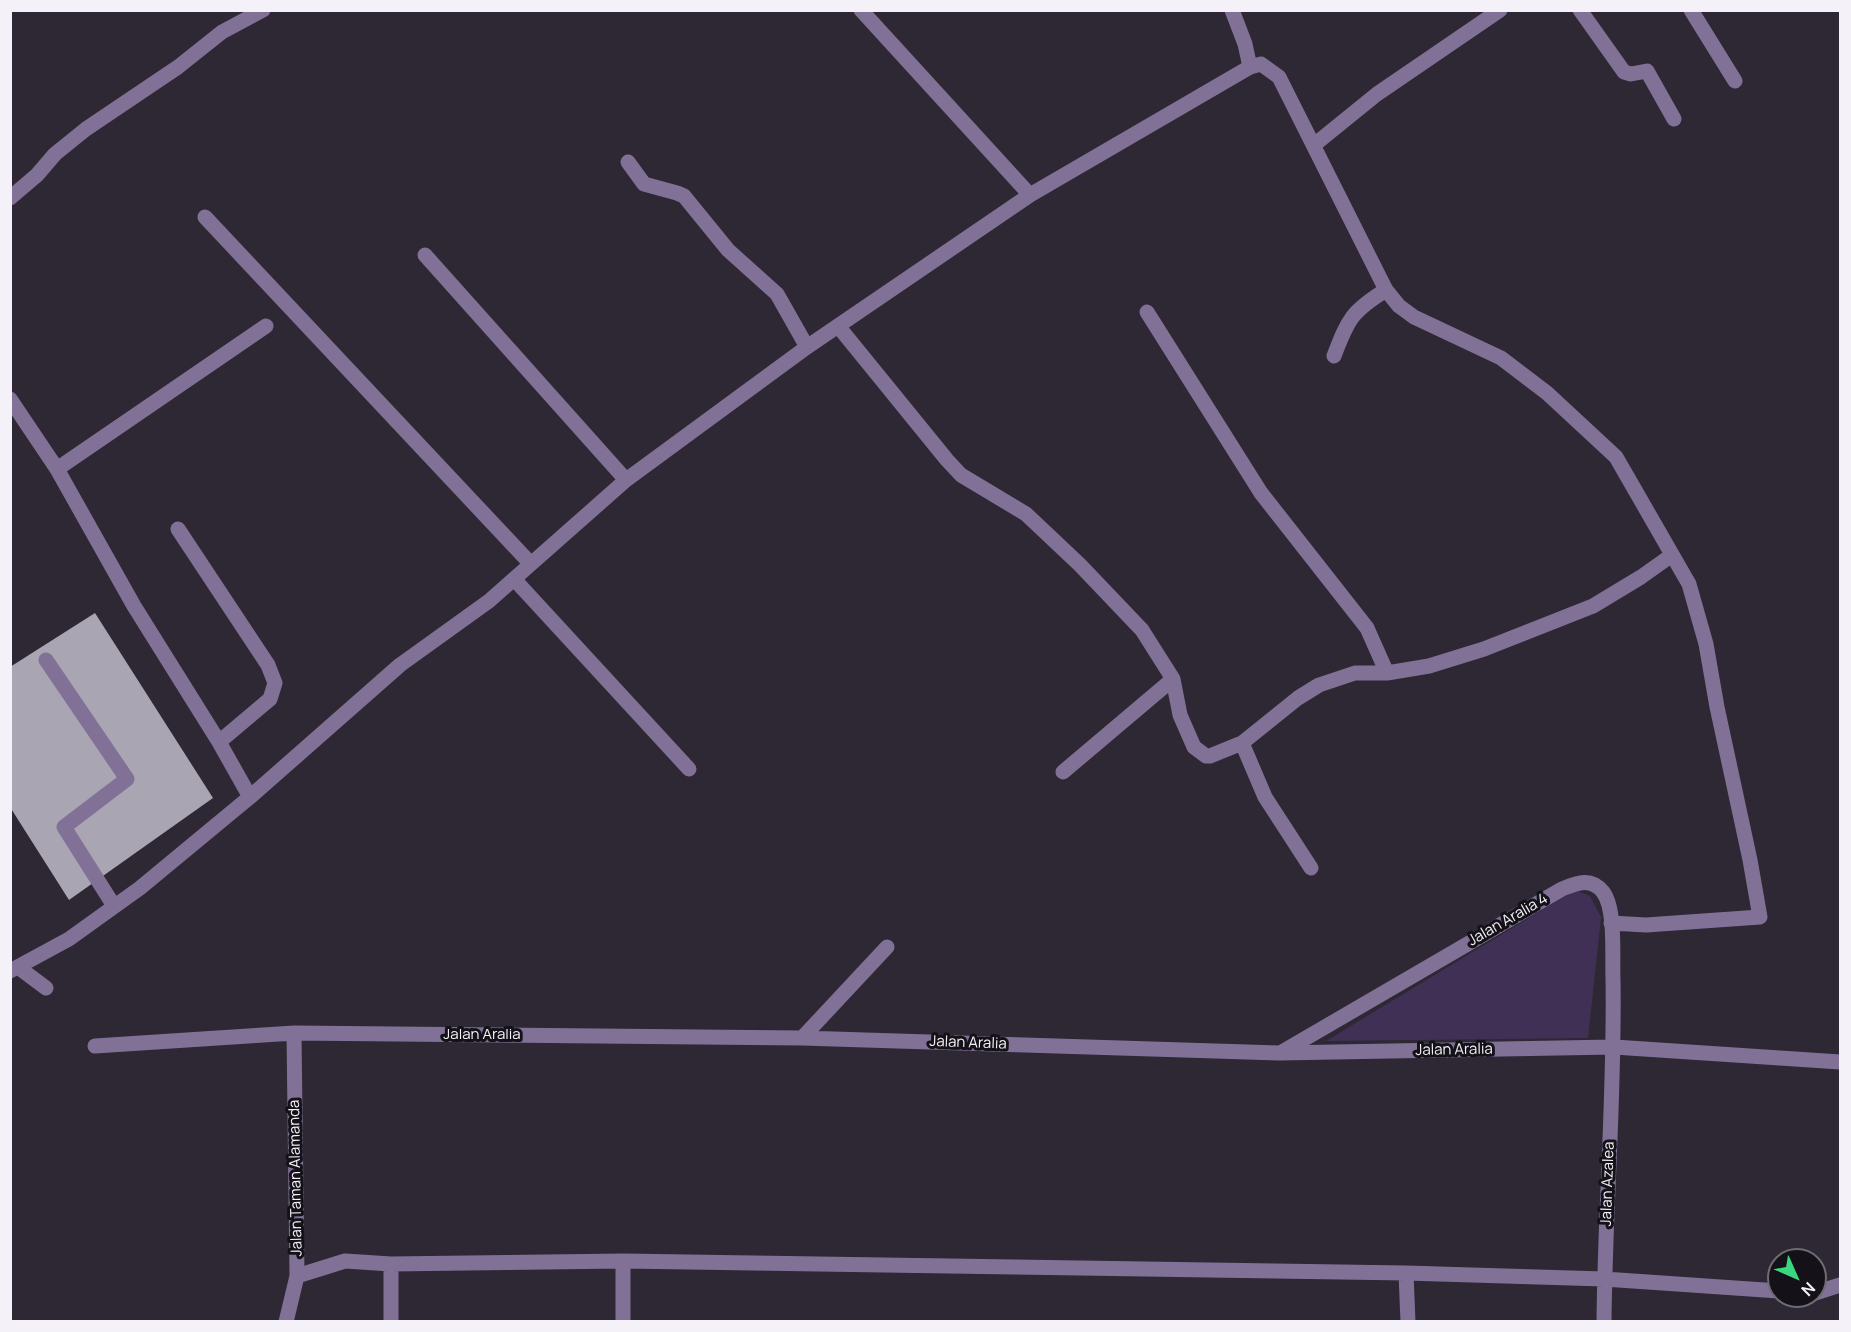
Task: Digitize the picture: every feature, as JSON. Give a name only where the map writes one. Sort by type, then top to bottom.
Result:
[{"type":"street","points":[[10,198],[37,175],[55,154],[86,129],[178,67],[222,32],[263,10]]},
{"type":"street","points":[[861,10],[1030,195]]},
{"type":"street","points":[[1232,10],[1245,44],[1250,67]]},
{"type":"street","points":[[1314,145],[1377,94],[1500,10]]},
{"type":"street","points":[[1580,10],[1624,72],[1631,74],[1647,71],[1674,119]]},
{"type":"street","points":[[1691,10],[1736,81]]},
{"type":"street","points":[[14,969],[69,939],[140,888],[250,797],[400,665],[489,601],[626,480],[807,347],[1030,195],[1250,67],[1261,64],[1279,77],[1386,290],[1399,306],[1414,317],[1501,358],[1547,393],[1616,457],[1689,584],[1706,644],[1760,917],[1646,925],[1611,923]]},
{"type":"street","points":[[628,162],[644,184],[684,196],[728,250],[777,294],[807,347]]},
{"type":"street","points":[[205,217],[530,563]]},
{"type":"street","points":[[425,255],[626,480]]},
{"type":"street","points":[[1334,356],[1346,325],[1355,312],[1386,290]]},
{"type":"street","points":[[1147,312],[1215,424],[1261,493],[1367,628],[1387,673]]},
{"type":"street","points":[[57,469],[266,326]]},
{"type":"street","points":[[838,327],[961,475],[1026,514],[1080,565],[1142,630],[1173,679],[1180,715],[1194,747],[1206,756],[1242,743],[1298,698],[1319,685],[1355,673],[1387,673],[1429,666],[1484,649],[1593,606],[1672,555]]},
{"type":"street","points":[[10,399],[57,469],[134,606],[219,742],[250,797]]},
{"type":"street","points":[[178,529],[268,665],[275,683],[270,699],[219,742]]},
{"type":"street","points":[[514,579],[689,769]]},
{"type":"street","points":[[46,660],[127,779],[64,827],[114,906]]},
{"type":"street","points":[[1063,772],[1173,679]]},
{"type":"street","points":[[1242,743],[1265,797],[1311,868]]},
{"type":"street","name":"Jalan Aralia 4","points":[[1280,1053],[1562,889],[1580,881],[1593,883],[1604,893],[1609,905],[1614,1047]]},
{"type":"street","points":[[802,1038],[887,947]]},
{"type":"street","points":[[14,969],[46,988]]},
{"type":"street","name":"Jalan Aralia","points":[[95,1046],[294,1034],[802,1038],[1280,1053],[1614,1047],[1840,1062]]},
{"type":"street","name":"Jalan Taman Alamanda","points":[[286,1322],[297,1276],[294,1034]]},
{"type":"street","name":"Jalan Azalea","points":[[1604,1322],[1614,1047]]},
{"type":"street","points":[[297,1276],[345,1261],[391,1264],[623,1261],[1406,1273],[1604,1279],[1767,1290]]},
{"type":"street","points":[[623,1261],[623,1322]]},
{"type":"street","points":[[391,1264],[391,1322]]},
{"type":"street","points":[[1406,1273],[1408,1322]]},
{"type":"shaded area","points":[[1575,890],[1590,896],[1601,917],[1588,1038],[1326,1041]]},
{"type":"building","points":[[95,613],[213,798],[69,900],[10,807],[10,667]]}]
